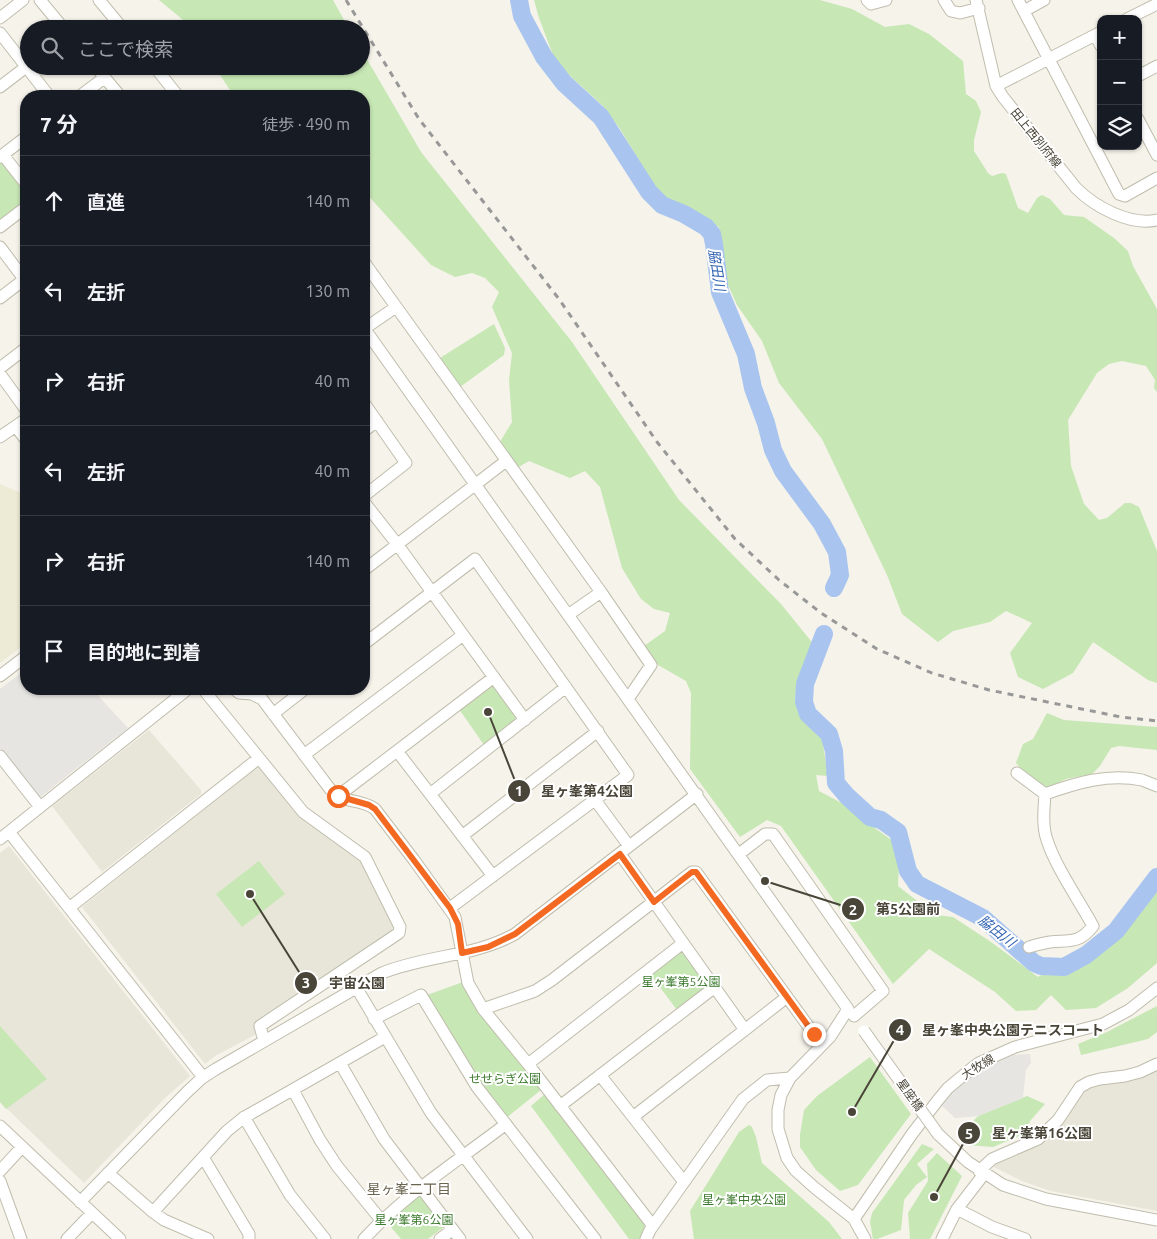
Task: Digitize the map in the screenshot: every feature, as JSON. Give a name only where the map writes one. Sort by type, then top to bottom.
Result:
[{"type":"street","points":[[0,18],[23,0]]},
{"type":"street","points":[[40,0],[57,20]]},
{"type":"street","points":[[99,0],[116,20]]},
{"type":"street","points":[[867,0],[871,4],[886,0]]},
{"type":"street","points":[[944,0],[951,11],[960,13],[977,4]]},
{"type":"street","points":[[1018,0],[1118,194],[1125,196],[1157,178]]},
{"type":"street","points":[[1024,11],[1044,0]]},
{"type":"street","name":"田上西別府線","points":[[977,4],[996,86],[1076,188],[1088,200],[1097,205],[1135,220],[1147,222],[1157,220]]},
{"type":"street","points":[[1135,15],[1157,4]]},
{"type":"street","points":[[0,33],[20,59]]},
{"type":"street","points":[[996,86],[1097,34]]},
{"type":"street","points":[[1142,74],[1157,66]]},
{"type":"street","points":[[0,87],[20,72]]},
{"type":"street","points":[[32,75],[44,90]]},
{"type":"street","points":[[102,75],[115,90]]},
{"type":"street","points":[[161,75],[173,90]]},
{"type":"street","points":[[88,90],[104,78]]},
{"type":"street","points":[[1142,127],[1157,155]]},
{"type":"street","points":[[20,142],[1,156],[20,177]]},
{"type":"street","points":[[0,227],[20,212]]},
{"type":"street","points":[[0,247],[20,272]]},
{"type":"street","points":[[370,270],[601,592],[651,665],[628,699]]},
{"type":"street","points":[[0,298],[20,282]]},
{"type":"street","points":[[370,324],[396,307]]},
{"type":"street","name":"星座橋","points":[[370,336],[938,1134],[962,1158],[1003,1185],[1046,1199],[1157,1220]]},
{"type":"street","points":[[0,368],[20,353]]},
{"type":"street","points":[[0,374],[20,402]]},
{"type":"street","points":[[370,411],[406,463],[370,491]]},
{"type":"street","points":[[370,426],[377,421]]},
{"type":"street","points":[[0,437],[20,423]]},
{"type":"street","points":[[16,426],[20,432]]},
{"type":"street","points":[[370,565],[506,461]]},
{"type":"street","points":[[370,510],[525,720]]},
{"type":"street","points":[[370,639],[475,559],[628,775],[450,908]]},
{"type":"street","points":[[568,615],[601,592]]},
{"type":"street","points":[[304,755],[463,635]]},
{"type":"street","points":[[0,676],[20,661]]},
{"type":"street","points":[[338,796],[494,677]]},
{"type":"street","points":[[430,794],[566,687]]},
{"type":"street","points":[[180,695],[4,836],[69,908],[203,1077]]},
{"type":"street","points":[[208,695],[303,812],[365,857],[400,927],[399,933],[260,1026],[264,1041]]},
{"type":"street","points":[[255,695],[273,714],[338,796],[369,805],[375,809],[450,908],[458,924],[468,983],[483,1009],[528,1064],[653,1226]]},
{"type":"street","points":[[273,714],[297,695]]},
{"type":"street","points":[[462,836],[598,731]]},
{"type":"street","points":[[397,751],[493,876]]},
{"type":"street","points":[[0,756],[40,807]]},
{"type":"street","points":[[69,908],[259,758]]},
{"type":"street","points":[[1017,773],[1045,794]]},
{"type":"street","points":[[1045,794],[1087,780],[1101,778],[1135,779],[1157,786]]},
{"type":"street","points":[[80,1202],[203,1077],[382,973],[399,966],[426,959],[488,947],[515,934],[697,794]]},
{"type":"street","points":[[1029,947],[1046,942],[1076,941],[1088,933],[1093,926],[1062,872],[1047,841],[1044,819],[1045,794]]},
{"type":"street","points":[[595,800],[629,846]]},
{"type":"street","points":[[739,854],[765,834],[772,834],[884,991],[851,1013],[790,1078],[782,1095],[778,1110],[778,1129],[787,1158],[796,1171],[854,1219],[864,1239]]},
{"type":"street","points":[[620,854],[745,1030]]},
{"type":"street","points":[[483,1009],[535,991],[552,980],[692,872],[696,872],[822,1045]]},
{"type":"street","points":[[528,1064],[683,944]]},
{"type":"street","points":[[356,988],[431,1113],[527,1239]]},
{"type":"street","points":[[560,1106],[715,988]]},
{"type":"street","name":"大牧線","points":[[854,1219],[912,1134],[938,1100],[948,1088],[971,1069],[979,1063],[1015,1047],[1103,1024],[1129,1010],[1157,988]]},
{"type":"street","points":[[374,1019],[421,995],[465,1069],[595,1239]]},
{"type":"street","points":[[633,1117],[787,997]]},
{"type":"street","points":[[152,1212],[227,1131],[244,1117],[385,1037]]},
{"type":"street","points":[[340,1063],[384,1139],[456,1234],[440,1239]]},
{"type":"street","points":[[942,1239],[957,1209],[992,1159],[1038,1139],[1058,1120],[1080,1087],[1100,1079],[1132,1074],[1157,1064]]},
{"type":"street","points":[[600,1076],[684,1182]]},
{"type":"street","points":[[646,1239],[653,1226],[743,1099],[767,1080],[790,1078]]},
{"type":"street","points":[[293,1090],[320,1140],[337,1166],[381,1220]]},
{"type":"street","points":[[244,1117],[290,1195],[325,1239]]},
{"type":"street","points":[[364,1239],[381,1220],[506,1124]]},
{"type":"street","points":[[0,1126],[120,1239]]},
{"type":"street","points":[[0,1171],[22,1148]]},
{"type":"street","points":[[203,1157],[248,1234],[248,1239]]},
{"type":"street","points":[[108,1173],[152,1212],[164,1220],[208,1239]]},
{"type":"street","points":[[0,1181],[21,1239]]},
{"type":"street","points":[[957,1209],[992,1227],[1025,1239]]},
{"type":"street","points":[[67,1239],[92,1214]]},
{"type":"shaded area","points":[[0,484],[20,492],[20,648],[0,663]]},
{"type":"shaded area","points":[[20,674],[20,695],[98,695],[128,728],[39,798],[0,748],[0,689]]},
{"type":"shaded area","points":[[149,730],[201,790],[201,794],[102,872],[52,806]]},
{"type":"shaded area","points":[[259,766],[362,860],[393,927],[392,931],[256,1023],[255,1035],[215,1056],[205,1064],[82,907]]},
{"type":"shaded area","points":[[9,846],[190,1076],[165,1098],[84,1183],[0,1102],[0,853]]},
{"type":"shaded area","points":[[1030,1054],[1031,1063],[1026,1070],[1023,1098],[978,1116],[955,1118],[940,1104],[961,1083],[984,1068],[1013,1055]]},
{"type":"shaded area","points":[[1157,1069],[1157,1211],[1051,1191],[1022,1181],[992,1166],[993,1161],[1036,1143],[1084,1090],[1096,1084]]},
{"type":"green space","points":[[159,0],[333,0],[344,20],[183,20]]},
{"type":"green space","points":[[534,0],[820,0],[852,9],[885,27],[909,24],[929,34],[963,61],[966,94],[976,101],[981,112],[974,140],[974,151],[988,173],[992,176],[1002,173],[1006,174],[1018,208],[1028,213],[1037,198],[1042,195],[1050,199],[1064,215],[1084,217],[1114,238],[1128,251],[1133,266],[1157,309],[1157,392],[1154,388],[1155,380],[1146,366],[1122,361],[1109,364],[1097,373],[1068,420],[1071,466],[1084,504],[1099,520],[1107,518],[1125,503],[1131,503],[1139,507],[1157,551],[1157,683],[1148,680],[1093,642],[1073,673],[1043,689],[1018,677],[1010,653],[1032,623],[1006,611],[990,622],[953,631],[938,642],[902,614],[887,575],[822,439],[779,383],[762,341],[737,305],[723,274],[719,227],[660,195],[620,129],[603,106],[556,63]]},
{"type":"green space","points":[[370,64],[421,152],[572,342],[679,500],[781,604],[815,646],[795,697],[798,712],[821,732],[828,776],[816,775],[819,791],[853,809],[862,819],[893,841],[899,865],[898,886],[935,915],[953,917],[1038,977],[1109,936],[1136,891],[1157,872],[1157,963],[1128,988],[1096,1008],[1066,1010],[1051,995],[1036,1010],[1016,1011],[995,992],[929,949],[893,984],[781,826],[767,820],[740,837],[690,769],[691,693],[686,681],[658,665],[644,646],[665,631],[670,613],[654,609],[641,599],[622,568],[600,487],[585,471],[570,478],[529,461],[517,468],[500,442],[512,422],[509,380],[512,353],[492,307],[499,292],[485,278],[472,273],[455,277],[431,265],[370,198],[370,90],[230,90],[220,75],[370,75]]},
{"type":"green space","points":[[0,163],[4,163],[20,182],[20,207],[0,222]]},
{"type":"green space","points":[[494,324],[505,348],[504,355],[460,387],[440,358]]},
{"type":"green space","points":[[490,685],[494,685],[517,715],[517,720],[484,745],[459,709]]},
{"type":"green space","points":[[1047,713],[1064,720],[1157,727],[1157,750],[1119,746],[1111,748],[1100,766],[1092,774],[1066,779],[1047,788],[1026,774],[1016,763],[1023,744],[1033,739]]},
{"type":"green space","points":[[259,861],[285,894],[242,927],[216,894]]},
{"type":"green space","name":"星ヶ峯第5公園","points":[[680,952],[684,952],[706,984],[706,988],[677,1010],[650,974]]},
{"type":"green space","name":"せせらぎ公園","points":[[463,982],[541,1090],[506,1118],[471,1070],[427,995]]},
{"type":"green space","points":[[1157,1006],[1157,1032],[1148,1039],[1081,1055],[1078,1044],[1107,1032]]},
{"type":"green space","points":[[0,1026],[47,1079],[6,1109],[0,1102]]},
{"type":"green space","name":"星ヶ峯中央公園","points":[[870,1057],[911,1114],[858,1185],[840,1191],[816,1170],[800,1147],[804,1110],[817,1096]]},
{"type":"green space","points":[[545,1094],[644,1224],[645,1231],[641,1239],[629,1239],[531,1106]]},
{"type":"green space","points":[[1027,1096],[1045,1104],[1030,1121],[1026,1133],[993,1147],[966,1145],[957,1138],[978,1116]]},
{"type":"green space","name":"星ヶ峯中央公園","points":[[749,1125],[752,1127],[756,1137],[762,1163],[829,1222],[842,1239],[694,1239],[690,1211],[739,1132]]},
{"type":"green space","points":[[922,1144],[934,1149],[917,1164],[927,1177],[916,1185],[904,1200],[901,1230],[873,1239],[870,1222],[872,1213]]},
{"type":"green space","points":[[937,1153],[962,1176],[930,1239],[910,1239],[908,1213],[928,1181],[927,1164]]},
{"type":"green space","name":"星ヶ峯第6公園","points":[[418,1194],[445,1226],[428,1239],[401,1239],[385,1220]]},
{"type":"waterway","name":"脇田川","points":[[519,0],[522,16],[544,57],[564,83],[601,117],[649,192],[662,205],[684,214],[706,227],[712,234],[720,292],[746,354],[753,388],[766,423],[773,450],[783,471],[822,524],[837,552],[840,575],[834,588]]},
{"type":"waterway","name":"脇田川","points":[[824,634],[805,684],[804,702],[808,714],[829,734],[834,751],[836,783],[870,817],[881,820],[898,832],[908,871],[917,884],[983,918],[1034,963],[1041,966],[1064,967],[1086,955],[1116,931],[1157,877]]},
{"type":"railway","points":[[346,0],[358,20]]},
{"type":"railway","points":[[370,39],[419,119],[559,299],[657,442],[735,539],[779,580],[821,613],[877,649],[932,673],[989,690],[1121,717],[1157,721]]},
{"type":"place","name":"星ヶ峯第4公園","points":[[488,712]]},
{"type":"place","name":"第5公園前","points":[[765,881]]},
{"type":"place","name":"宇宙公園","points":[[250,894]]},
{"type":"place","name":"星ヶ峯中央公園テニスコート","points":[[852,1112]]},
{"type":"place","name":"星ヶ峯第16公園","points":[[934,1197]]},
{"type":"district","name":"星ヶ峯二丁目","points":[[409,1189]]},
{"type":"route","points":[[338,796],[342,799],[369,805],[375,809],[450,908],[458,924],[462,953],[488,947],[515,934],[620,854],[654,902],[692,872],[696,872],[814,1034]]}]
